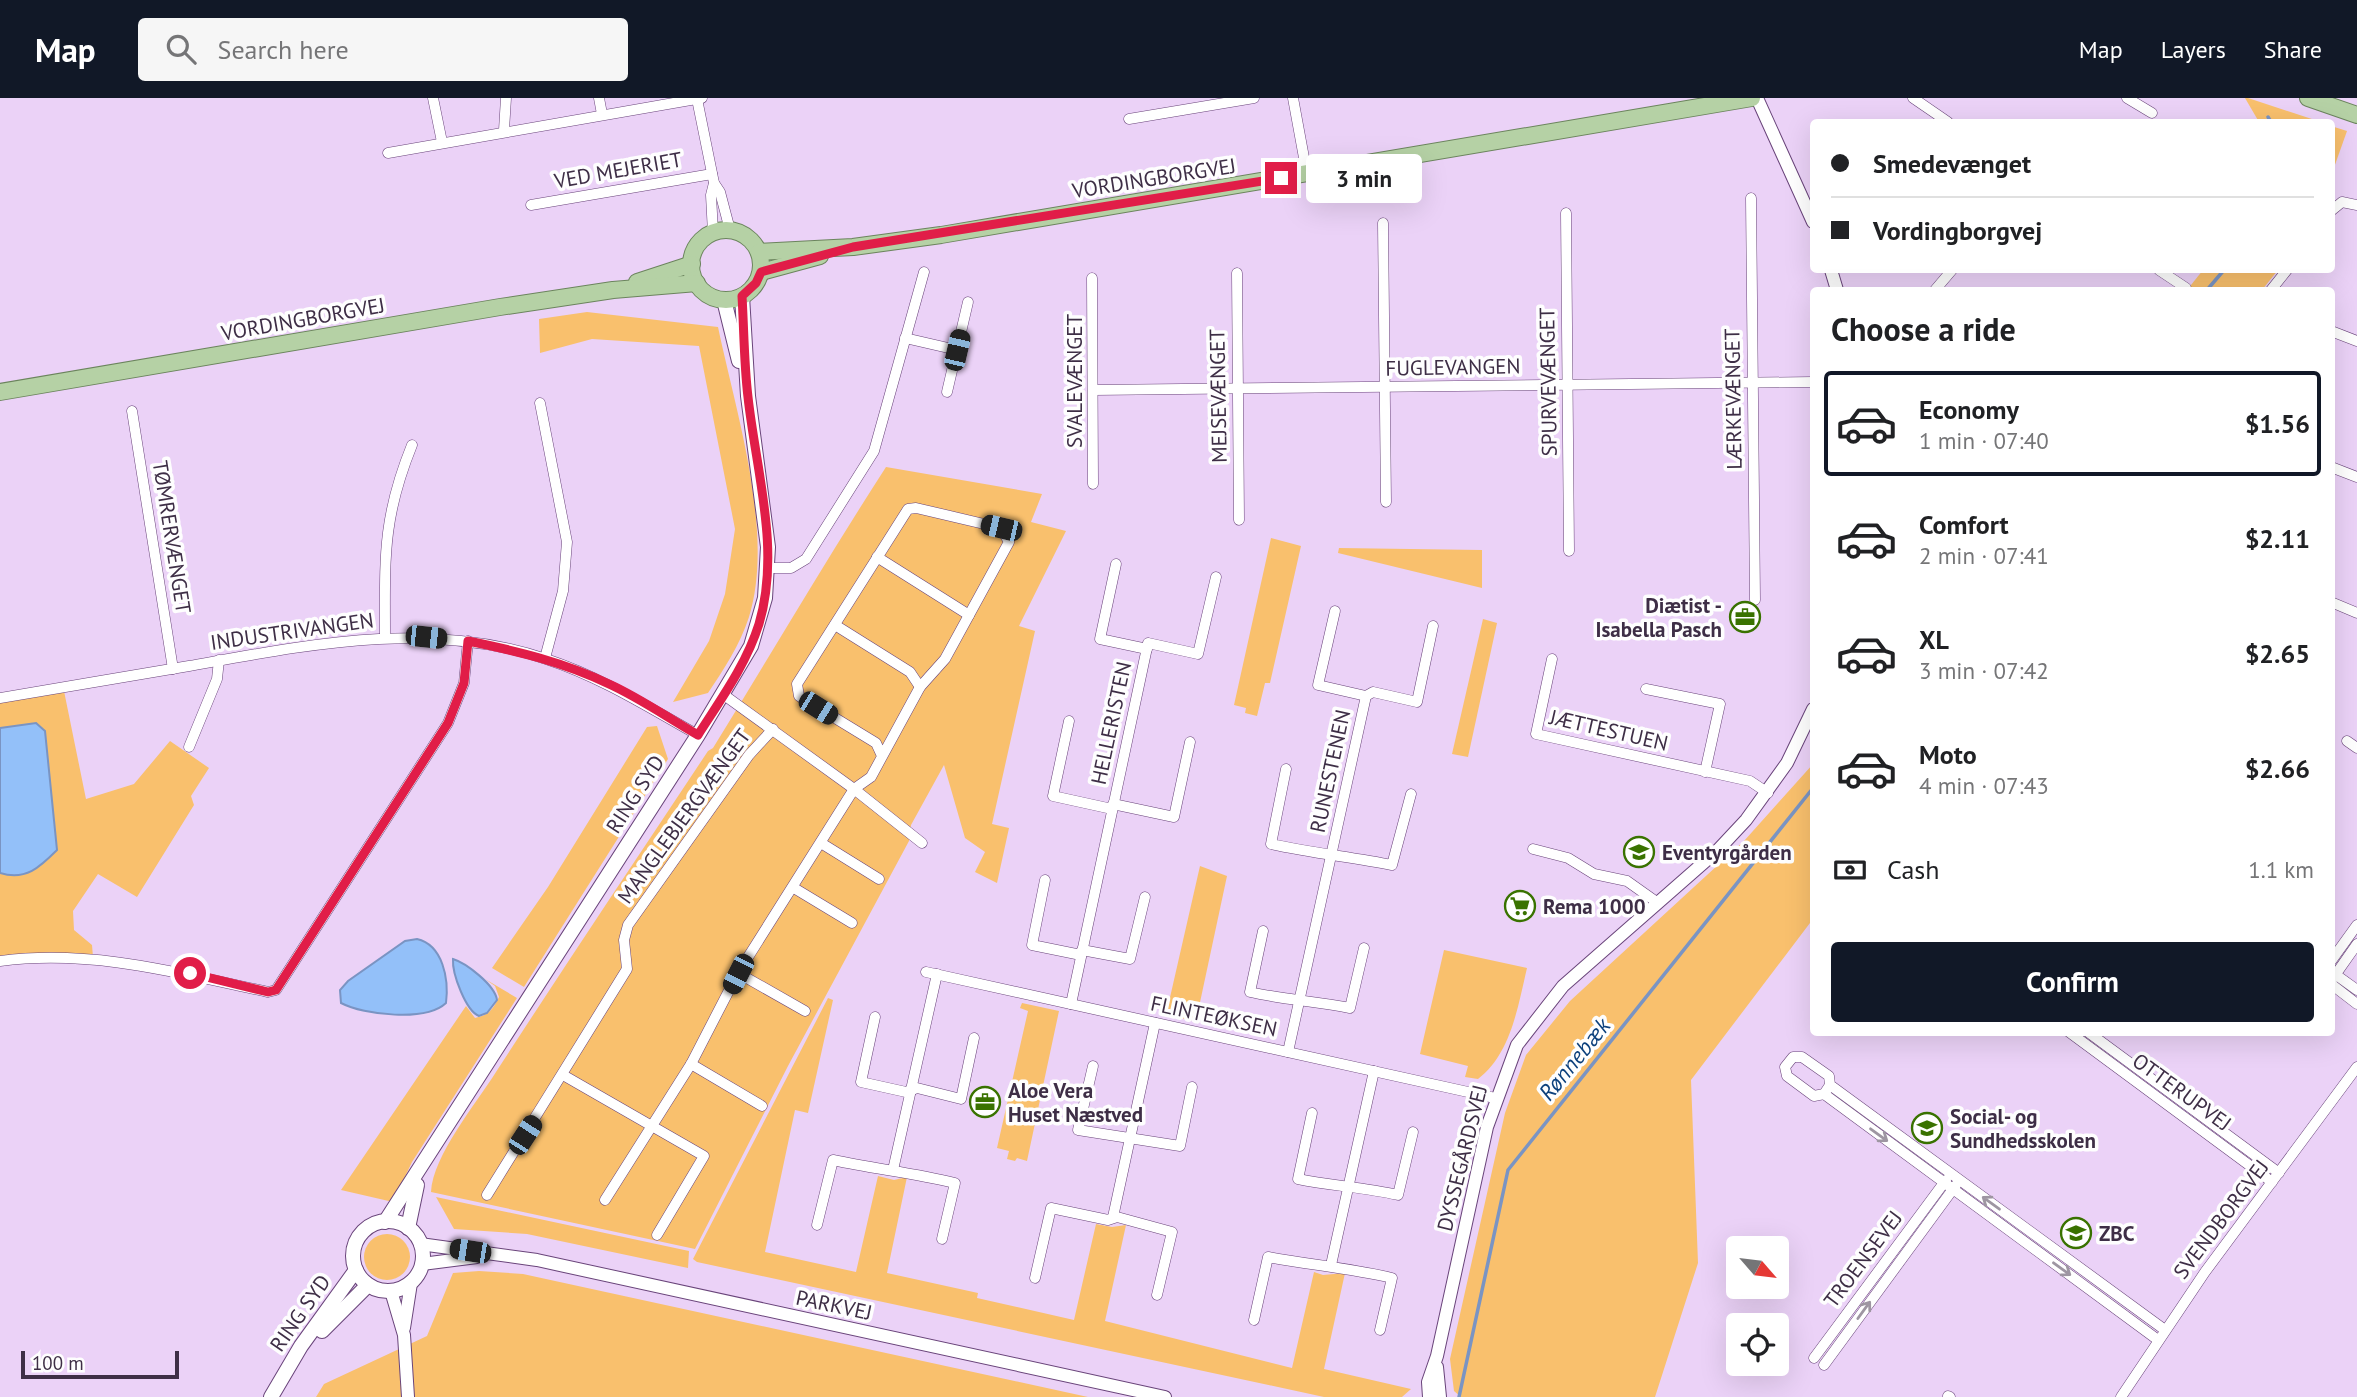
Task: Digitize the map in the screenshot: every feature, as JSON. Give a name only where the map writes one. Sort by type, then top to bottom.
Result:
[{"type":"main road","name":"VORDINGBORGVEJ","points":[[761,272],[853,247],[1754,98]]},
{"type":"main road","points":[[2308,98],[2357,115]]},
{"type":"main road","points":[[730,230],[747,237],[759,252],[761,272],[756,283],[742,296],[724,300],[706,293],[697,284],[692,264],[699,243],[713,233],[730,230]]},
{"type":"main road","name":"VORDINGBORGVEJ","points":[[759,252],[853,247]]},
{"type":"main road","name":"VORDINGBORGVEJ","points":[[612,290],[692,264]]},
{"type":"main road","name":"VORDINGBORGVEJ","points":[[0,392],[612,290],[697,284]]},
{"type":"main road","name":"RING SYD","points":[[385,1222],[724,695],[751,646],[765,598],[766,524],[748,396],[742,296]]},
{"type":"main road","name":"RING SYD","points":[[724,300],[748,396]]},
{"type":"main road","name":"RING SYD","points":[[408,1228],[413,1194],[436,1140]]},
{"type":"main road","points":[[385,1222],[408,1228],[420,1244],[422,1264],[411,1283],[391,1291],[368,1286],[356,1270],[354,1252],[361,1234],[368,1228],[385,1222]]},
{"type":"main road","name":"RING SYD","points":[[271,1397],[301,1346],[356,1270]]},
{"type":"main road","name":"RING SYD","points":[[281,1381],[324,1329],[368,1286]]},
{"type":"street","points":[[433,98],[442,142]]},
{"type":"street","points":[[504,130],[506,98]]},
{"type":"street","points":[[599,98],[602,114]]},
{"type":"street","points":[[388,153],[504,130],[700,98],[713,178],[713,233]]},
{"type":"street","points":[[1129,119],[1254,98]]},
{"type":"street","points":[[1293,98],[1307,174]]},
{"type":"street","points":[[1754,98],[1810,216]]},
{"type":"street","points":[[1913,98],[1944,119]]},
{"type":"street","points":[[2127,98],[2152,113]]},
{"type":"street","points":[[713,178],[720,192],[730,230]]},
{"type":"street","name":"VED MEJERIET","points":[[531,205],[713,178]]},
{"type":"street","name":"LÆRKEVÆNGET","points":[[1751,198],[1755,600]]},
{"type":"street","points":[[2335,208],[2342,202],[2357,205]]},
{"type":"street","name":"SPURVEVÆNGET","points":[[1566,213],[1569,551]]},
{"type":"street","points":[[1383,223],[1386,502]]},
{"type":"street","points":[[767,568],[791,568],[806,559],[874,451],[923,272]]},
{"type":"street","name":"MEJSEVÆNGET","points":[[1237,272],[1239,520]]},
{"type":"street","points":[[1938,287],[1949,273]]},
{"type":"street","points":[[2164,273],[2184,287]]},
{"type":"street","name":"SVALEVÆNGET","points":[[1092,278],[1093,484]]},
{"type":"street","points":[[947,392],[968,302]]},
{"type":"street","points":[[2335,333],[2357,341]]},
{"type":"street","points":[[905,338],[957,350]]},
{"type":"street","name":"FUGLEVANGEN","points":[[1093,390],[1810,382]]},
{"type":"street","points":[[540,403],[567,542],[563,591],[545,658]]},
{"type":"street","name":"TØMRERVÆNGET","points":[[132,411],[173,669]]},
{"type":"street","points":[[385,637],[384,546],[388,514],[412,445]]},
{"type":"street","points":[[2335,469],[2357,477]]},
{"type":"street","points":[[605,1200],[691,1064],[738,974],[854,789],[871,777],[920,687],[945,659],[1009,542],[1001,528],[916,508],[908,509],[796,690],[799,695],[876,743],[882,756]]},
{"type":"street","points":[[877,557],[969,615]]},
{"type":"street","name":"HELLERISTEN","points":[[1116,564],[1100,639],[1147,649]]},
{"type":"street","name":"HELLERISTEN","points":[[1070,1004],[1148,643],[1198,654],[1216,577]]},
{"type":"street","points":[[2335,604],[2357,613]]},
{"type":"street","name":"RUNESTENEN","points":[[1335,611],[1318,685],[1366,696],[1373,692],[1417,702],[1433,626]]},
{"type":"street","points":[[835,625],[910,672],[920,687]]},
{"type":"street","name":"INDUSTRIVANGEN","points":[[0,698],[219,660],[385,637],[468,641],[545,658],[611,684],[698,735]]},
{"type":"street","points":[[0,961],[115,961],[176,970],[268,992],[276,990],[448,723],[464,683],[468,641]]},
{"type":"street","name":"JÆTTESTUEN","points":[[1552,659],[1536,734],[1750,781],[1768,793]]},
{"type":"street","points":[[189,747],[216,679],[219,660]]},
{"type":"street","points":[[1646,688],[1720,705],[1705,772]]},
{"type":"street","name":"MANGLEBJERGVÆNGET","points":[[724,695],[854,789],[922,843]]},
{"type":"street","name":"RUNESTENEN","points":[[1288,1052],[1366,696]]},
{"type":"street","name":"DYSSEGÅRDSVEJ","points":[[1429,1397],[1428,1382],[1437,1356],[1495,1098],[1517,1045],[1563,986],[1717,851],[1768,793],[1810,716]]},
{"type":"street","name":"HELLERISTEN","points":[[1069,721],[1052,796],[1113,807],[1174,817],[1190,742]]},
{"type":"street","name":"MANGLEBJERGVÆNGET","points":[[487,1195],[627,969],[624,940],[628,925],[741,766],[773,729]]},
{"type":"street","points":[[2347,741],[2357,748]]},
{"type":"street","name":"RUNESTENEN","points":[[1286,769],[1271,844],[1325,856],[1331,854],[1392,865],[1410,794]]},
{"type":"street","points":[[821,843],[879,879]]},
{"type":"street","points":[[1533,849],[1568,858],[1594,874],[1627,881],[1658,903]]},
{"type":"street","points":[[1045,880],[1032,945],[1130,959],[1145,897]]},
{"type":"street","points":[[794,888],[852,923]]},
{"type":"street","points":[[2335,955],[2357,925]]},
{"type":"street","points":[[1263,931],[1250,992],[1293,1002],[1299,1000],[1350,1009],[1363,948]]},
{"type":"street","points":[[2335,974],[2357,944]]},
{"type":"street","name":"FLINTEØKSEN","points":[[926,972],[1495,1098]]},
{"type":"street","points":[[738,974],[805,1011]]},
{"type":"street","points":[[893,1170],[937,974]]},
{"type":"street","points":[[2335,979],[2357,990]]},
{"type":"street","points":[[2335,981],[2357,1004]]},
{"type":"street","points":[[875,1017],[861,1082],[906,1092],[916,1088],[961,1099],[974,1038]]},
{"type":"street","points":[[1113,1217],[1155,1023]]},
{"type":"street","name":"OTTERUPVEJ","points":[[2073,1036],[2272,1182]]},
{"type":"street","name":"OTTERUPVEJ","points":[[2093,1036],[2279,1172]]},
{"type":"street","points":[[691,1064],[762,1106]]},
{"type":"street","points":[[1093,1066],[1079,1130],[1180,1146],[1192,1087]]},
{"type":"street","name":"SVENDBORGVEJ","points":[[2122,1397],[2165,1330],[2357,1067]]},
{"type":"street","points":[[1331,1265],[1374,1071]]},
{"type":"street","points":[[563,1075],[704,1156],[657,1236]]},
{"type":"street","points":[[1827,1090],[2158,1340]]},
{"type":"street","points":[[1312,1113],[1298,1179],[1348,1187],[1354,1184],[1398,1195],[1413,1132]]},
{"type":"street","points":[[817,1225],[833,1160],[955,1183],[942,1239]]},
{"type":"street","points":[[1952,1182],[2165,1330]]},
{"type":"street","name":"TROENSEVEJ","points":[[1814,1358],[1952,1182]]},
{"type":"street","name":"TROENSEVEJ","points":[[1824,1365],[1952,1182]]},
{"type":"street","points":[[1035,1278],[1051,1209],[1108,1220],[1113,1217],[1172,1232],[1157,1295]]},
{"type":"street","name":"PARKVEJ","points":[[420,1244],[537,1260],[1165,1397]]},
{"type":"street","name":"PARKVEJ","points":[[422,1264],[494,1255]]},
{"type":"street","points":[[1254,1321],[1268,1257],[1325,1268],[1331,1265],[1392,1278],[1380,1331]]},
{"type":"street","points":[[408,1397],[404,1335],[411,1283]]},
{"type":"street","points":[[391,1291],[404,1335]]},
{"type":"street","name":"DYSSEGÅRDSVEJ","points":[[1437,1356],[1440,1397]]},
{"type":"shaded area","points":[[2245,98],[2312,119],[2257,119]]},
{"type":"shaded area","points":[[2335,127],[2347,131],[2335,165]]},
{"type":"shaded area","points":[[2201,273],[2276,273],[2264,287],[2189,287]]},
{"type":"shaded area","points":[[587,312],[718,327],[743,434],[758,548],[756,584],[749,617],[726,666],[708,693],[673,702],[709,641],[725,594],[735,529],[699,346],[592,339],[540,353],[539,319]]},
{"type":"shaded area","points":[[886,467],[1042,494],[1031,522],[1066,531],[1019,626],[1035,631],[992,824],[1009,828],[997,883],[975,872],[985,852],[965,838],[944,765],[911,825],[909,841],[788,1066],[695,1249],[431,1192],[439,1162],[457,1130],[708,751],[713,748]]},
{"type":"shaded area","points":[[1271,538],[1301,546],[1270,683],[1265,683],[1257,716],[1245,713],[1246,708],[1234,705]]},
{"type":"shaded area","points":[[1339,548],[1482,550],[1482,588],[1338,553]]},
{"type":"shaded area","points":[[1483,619],[1497,623],[1468,757],[1452,754]]},
{"type":"shaded area","points":[[64,691],[86,799],[134,784],[170,741],[209,768],[191,796],[194,805],[137,897],[98,874],[73,911],[74,930],[92,945],[93,957],[0,957],[0,702]]},
{"type":"shaded area","points":[[657,726],[668,759],[524,987],[492,968],[548,887],[647,727]]},
{"type":"shaded area","points":[[1810,767],[1810,923],[1691,1080],[1698,1263],[1655,1397],[1461,1397],[1454,1391],[1450,1359],[1505,1113],[1526,1055],[1570,1001],[1744,841]]},
{"type":"shaded area","points":[[1200,866],[1227,876],[1196,1021],[1166,1015]]},
{"type":"shaded area","points":[[1444,950],[1527,968],[1506,1043],[1489,1069],[1478,1079],[1465,1077],[1468,1066],[1420,1054]]},
{"type":"shaded area","points":[[485,979],[517,998],[412,1162],[393,1202],[341,1190],[466,1006],[475,1018],[487,1013],[495,1005],[499,997],[495,986]]},
{"type":"shaded area","points":[[828,998],[833,1000],[808,1113],[795,1110],[765,1252],[856,1272],[878,1176],[894,1180],[907,1177],[887,1273],[978,1293],[977,1298],[1074,1320],[1096,1224],[1112,1227],[1126,1225],[1105,1321],[1292,1368],[1314,1272],[1323,1275],[1345,1273],[1324,1369],[1411,1389],[1402,1397],[1324,1397],[697,1262],[693,1259]]},
{"type":"shaded area","points":[[1022,1003],[1059,1011],[1027,1161],[1017,1158],[1015,1161],[1007,1159],[1009,1151],[997,1148],[1028,1011],[1020,1008]]},
{"type":"shaded area","points":[[436,1197],[689,1251],[688,1268],[527,1234],[454,1229]]},
{"type":"shaded area","points":[[387,1234],[403,1241],[410,1257],[403,1273],[387,1280],[371,1273],[364,1257],[371,1241]]},
{"type":"shaded area","points":[[479,1271],[523,1274],[1088,1397],[316,1397],[324,1384],[427,1336],[453,1273]]},
{"type":"water","points":[[36,723],[45,731],[57,850],[32,871],[9,875],[0,873],[0,728]]},
{"type":"water","points":[[417,939],[433,948],[442,964],[446,1003],[424,1013],[395,1015],[364,1011],[341,1003],[340,990],[348,981],[405,941]]},
{"type":"water","points":[[453,959],[479,975],[495,994],[497,1000],[487,1013],[479,1016],[469,1007],[457,982]]},
{"type":"waterway","name":"Rønnebæk","points":[[2210,287],[2221,273]]},
{"type":"waterway","name":"Rønnebæk","points":[[1459,1397],[1508,1170],[1810,792]]},
{"type":"place","name":"Diætist - Isabella Pasch","points":[[1745,617]]},
{"type":"place","name":"Eventyrgården","points":[[1639,852]]},
{"type":"place","name":"Rema 1000","points":[[1520,906]]},
{"type":"place","name":"Aloe Vera Huset Næstved","points":[[985,1102]]},
{"type":"place","name":"Social- og Sundhedsskolen","points":[[1927,1128]]},
{"type":"place","name":"ZBC","points":[[2076,1233]]},
{"type":"route","points":[[190,973],[268,992],[276,990],[448,723],[464,683],[468,641],[545,658],[580,671],[611,684],[698,735],[741,667],[760,621],[765,598],[768,547],[748,396],[742,296],[756,283],[761,272],[853,247],[941,235],[1281,178]]}]
